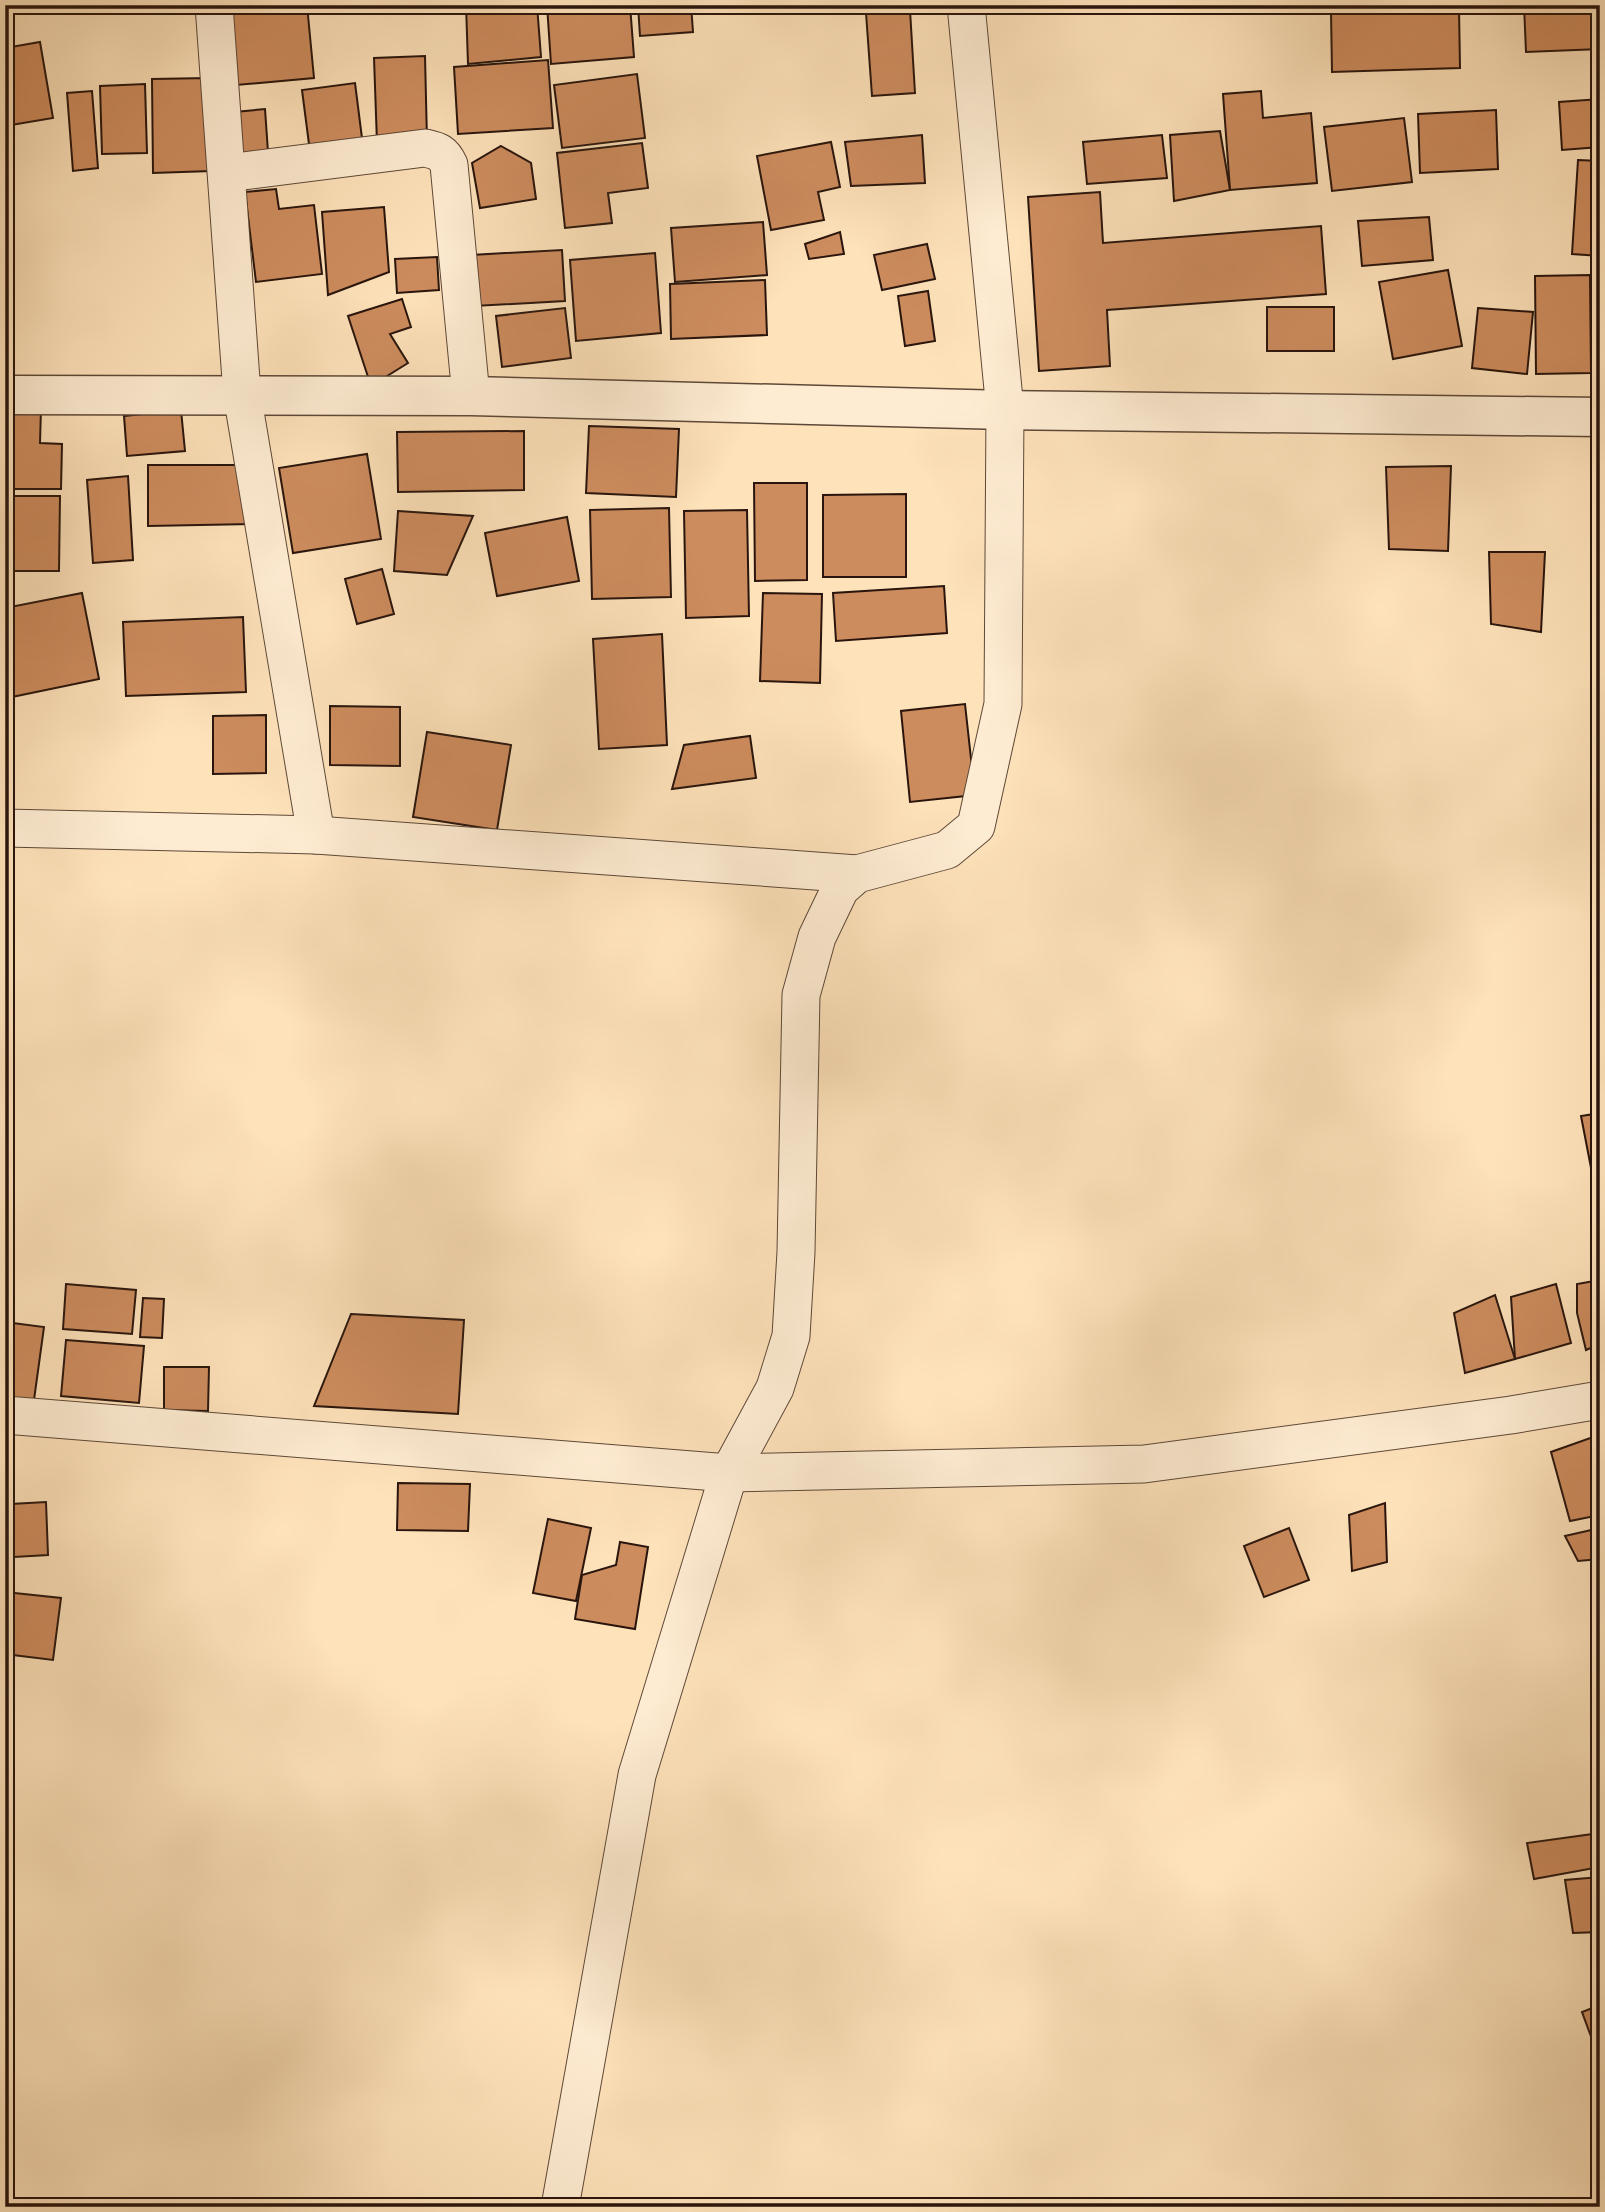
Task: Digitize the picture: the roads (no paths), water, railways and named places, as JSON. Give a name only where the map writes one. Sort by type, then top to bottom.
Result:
[{"type":"street","points":[[214,5],[242,394],[316,835]]},
{"type":"street","points":[[5,828],[316,835],[857,874],[947,850],[976,826],[1003,704],[1005,410],[966,5]]},
{"type":"street","points":[[227,173],[425,148],[444,155],[449,165],[471,396]]},
{"type":"street","points":[[5,394],[471,396],[1005,410],[1600,417]]},
{"type":"street","points":[[560,2207],[637,1775],[729,1474],[775,1388],[791,1336],[796,1252],[801,995],[822,925],[840,888],[857,874]]},
{"type":"street","points":[[5,1415],[729,1474],[1144,1464],[1600,1401]]}]
